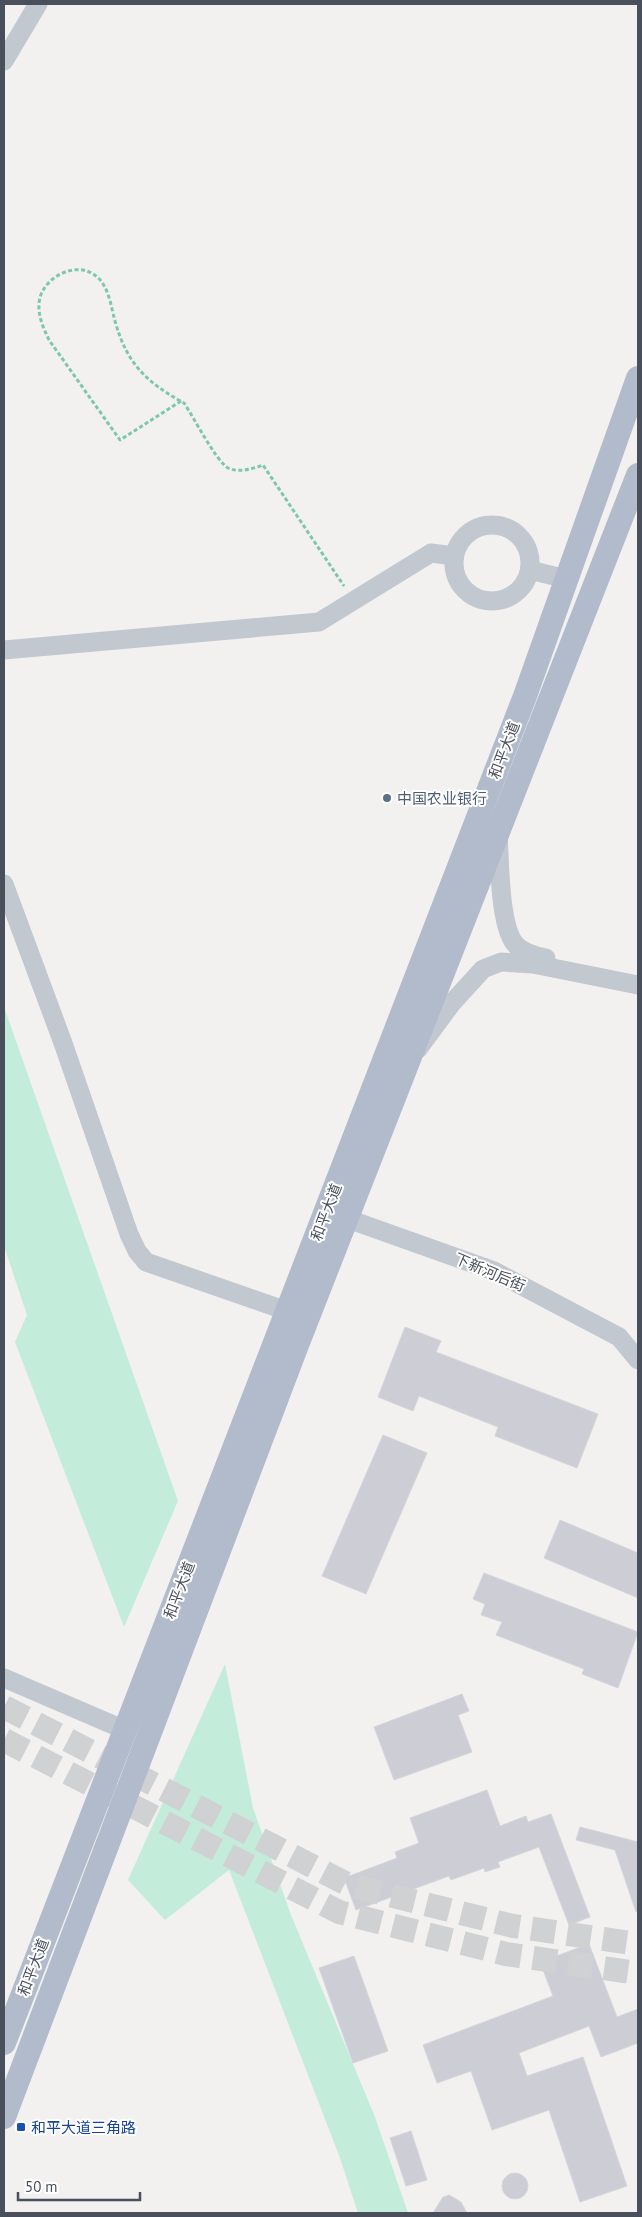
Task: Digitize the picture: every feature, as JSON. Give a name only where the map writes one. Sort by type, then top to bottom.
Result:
[{"type":"main road","name":"和平大道","points":[[4,2117],[522,705],[638,378]]},
{"type":"main road","name":"和平大道","points":[[4,2043],[285,1317],[405,1069],[638,475]]},
{"type":"street","points":[[4,61],[38,4]]},
{"type":"street","points":[[484,525],[499,525],[513,531],[524,541],[528,550],[528,574],[521,588],[509,596],[495,601],[485,600],[475,597],[460,584],[456,575],[454,556],[463,538],[470,531],[484,525]]},
{"type":"street","points":[[4,650],[320,622],[431,554],[454,556]]},
{"type":"street","points":[[528,574],[564,584]]},
{"type":"street","points":[[498,833],[504,917],[508,934],[516,946],[534,955],[638,976]]},
{"type":"street","points":[[4,884],[63,1043],[129,1234],[137,1251],[146,1262],[285,1317]]},
{"type":"street","points":[[405,1069],[452,1003],[483,969],[501,962],[533,964],[638,985]]},
{"type":"street","name":"下新河后街","points":[[336,1215],[494,1271],[619,1337],[638,1360]]},
{"type":"street","points":[[4,1678],[125,1730]]},
{"type":"path","points":[[181,401],[120,440],[49,340],[43,328],[38,305],[43,289],[59,274],[69,271],[88,272],[96,276],[106,290],[119,334],[131,358],[153,385],[184,402],[219,458],[227,467],[241,470],[263,465],[354,601]]},
{"type":"green space","points":[[4,1007],[178,1501],[124,1627],[15,1342],[27,1315],[4,1246]]},
{"type":"green space","points":[[225,1664],[253,1808],[291,1915],[375,2117],[408,2213],[358,2213],[340,2158],[229,1870],[165,1920],[128,1880]]},
{"type":"building","points":[[405,1327],[441,1341],[436,1352],[598,1414],[577,1468],[495,1436],[498,1427],[419,1396],[413,1411],[378,1397]]},
{"type":"building","points":[[383,1435],[427,1453],[366,1594],[322,1576]]},
{"type":"building","points":[[560,1520],[638,1553],[638,1598],[544,1558]]},
{"type":"building","points":[[484,1573],[638,1632],[618,1688],[582,1674],[584,1669],[496,1635],[502,1622],[481,1615],[485,1604],[473,1599]]},
{"type":"building","points":[[462,1694],[469,1711],[458,1715],[472,1752],[394,1780],[374,1727]]},
{"type":"building","points":[[487,1790],[500,1826],[526,1816],[528,1822],[551,1814],[590,1917],[569,1925],[539,1847],[498,1862],[500,1867],[485,1872],[484,1868],[451,1880],[449,1876],[356,1910],[344,1878],[397,1858],[395,1852],[419,1843],[410,1818]]},
{"type":"building","points":[[580,1827],[638,1842],[638,1911],[636,1912],[615,1850],[576,1840]]},
{"type":"building","points":[[589,1944],[617,2017],[638,2009],[638,2043],[601,2057],[589,2026],[519,2053],[527,2076],[583,2057],[627,2186],[580,2202],[549,2110],[492,2130],[471,2071],[437,2083],[423,2045],[553,1996],[540,1962]]},
{"type":"building","points":[[354,1956],[388,2051],[353,2063],[319,1968]]},
{"type":"building","points":[[411,2131],[427,2180],[406,2186],[390,2138]]},
{"type":"building","points":[[515,2173],[524,2177],[528,2186],[524,2195],[515,2199],[506,2195],[502,2186],[506,2177]]},
{"type":"building","points":[[449,2195],[461,2202],[467,2213],[433,2213],[443,2197]]},
{"type":"tunnel","points":[[4,1707],[349,1885],[513,1926],[638,1944]]},
{"type":"tunnel","points":[[4,1740],[339,1912],[506,1954],[638,1973]]},
{"type":"place","name":"中国农业银行","points":[[387,798]]},
{"type":"place","name":"和平大道三⻆路","points":[[21,2127]]}]
